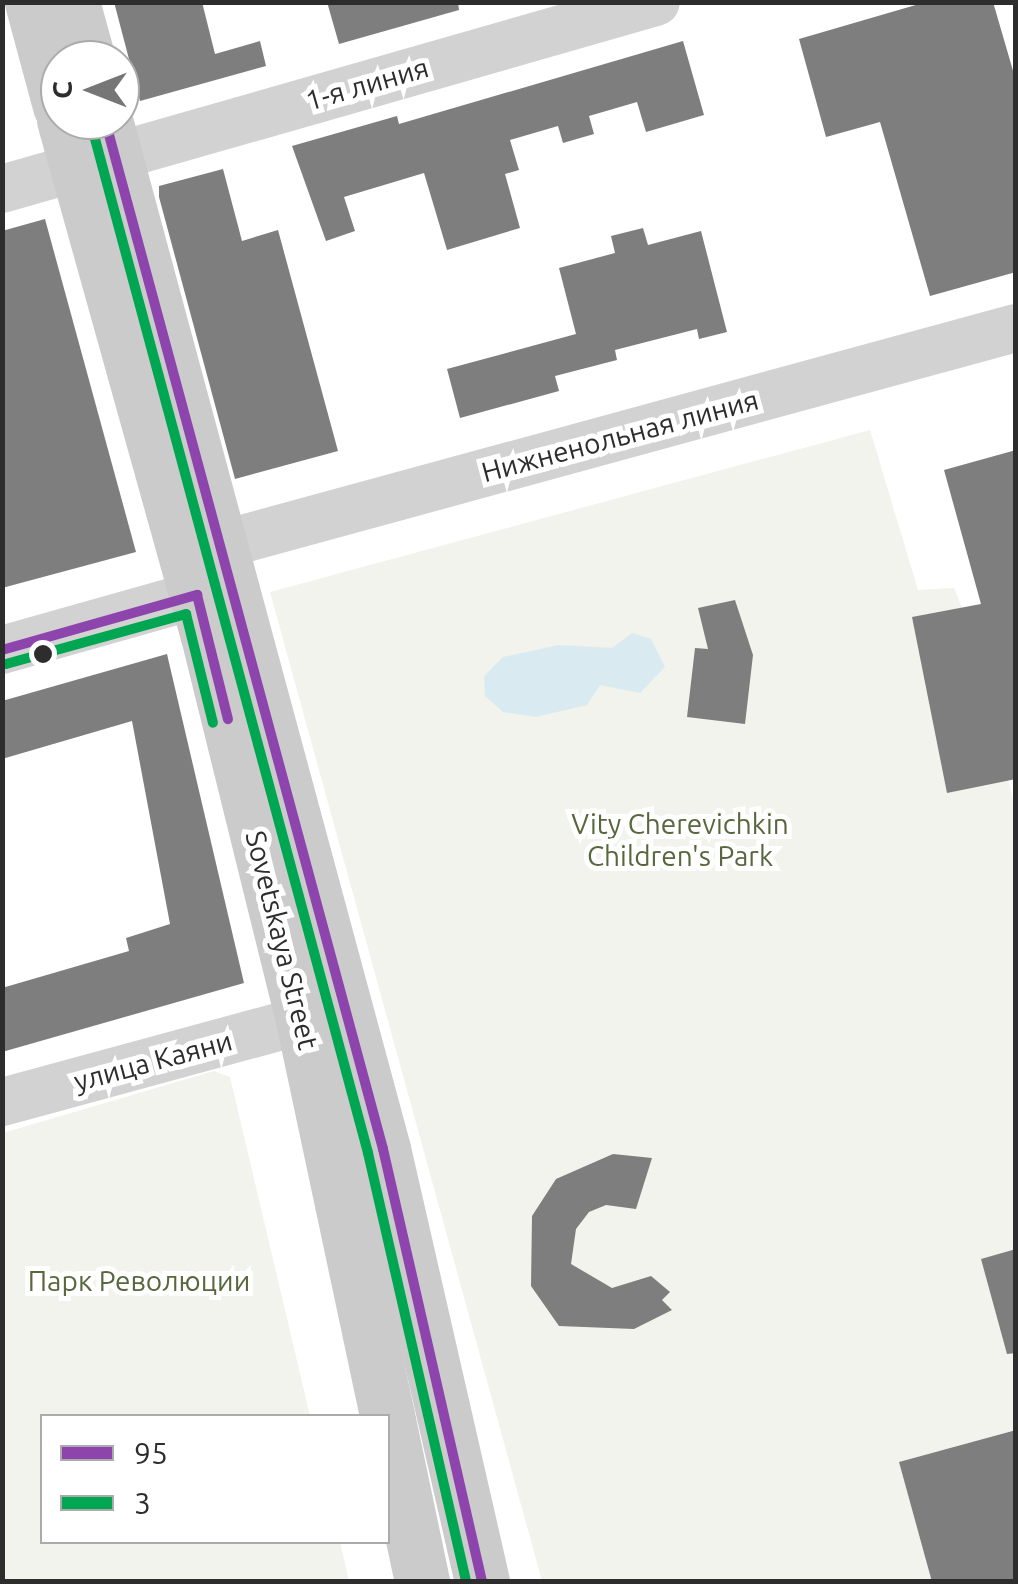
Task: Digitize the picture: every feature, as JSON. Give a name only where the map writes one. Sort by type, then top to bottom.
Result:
[{"type":"main road","points":[[32,2],[42,40]]},
{"type":"main road","points":[[72,2],[82,40]]},
{"type":"main road","name":"Sovetskaya Street","points":[[91,140],[224,544],[446,1420],[482,1582]]},
{"type":"main road","name":"Sovetskaya Street","points":[[91,140],[197,596],[303,1020],[386,1414]]},
{"type":"main road","name":"Sovetskaya Street","points":[[390,1431],[422,1582]]},
{"type":"street","name":"1-я линия","points":[[140,128],[656,2]]},
{"type":"street","name":"1-я линия","points":[[2,189],[91,140]]},
{"type":"street","name":"Нижненольная линия","points":[[224,544],[1016,328]]},
{"type":"street","points":[[2,650],[197,596],[224,544]]},
{"type":"street","name":"улица Каяни","points":[[2,1102],[303,1020]]},
{"type":"street","points":[[390,1422],[446,1420]]},
{"type":"green space","name":"Vity Cherevichkin Children's Park","points":[[870,430],[918,590],[954,588],[970,628],[1015,807],[1015,1430],[899,1462],[932,1581],[542,1581],[270,592]]},
{"type":"green space","name":"Парк Революции","points":[[214,1071],[230,1077],[310,1414],[40,1414],[40,1544],[340,1544],[349,1581],[3,1581],[3,1133]]},
{"type":"shaded area","points":[[632,633],[651,639],[665,667],[640,693],[600,685],[587,705],[536,717],[503,712],[485,696],[484,676],[503,657],[559,645],[612,648]]},
{"type":"building","points":[[114,2],[202,2],[215,54],[260,41],[266,66],[140,101],[140,40],[124,40]]},
{"type":"building","points":[[327,2],[458,2],[459,10],[339,44]]},
{"type":"building","points":[[926,2],[993,2],[1016,81],[1016,272],[930,296],[880,122],[826,137],[799,39]]},
{"type":"building","points":[[683,41],[704,115],[646,132],[637,102],[589,116],[594,134],[563,143],[558,126],[510,140],[519,170],[505,174],[520,228],[447,250],[424,173],[344,197],[355,231],[326,241],[292,146],[397,116],[399,124]]},
{"type":"building","points":[[223,169],[242,241],[278,230],[338,451],[235,479],[159,197],[159,186]]},
{"type":"building","points":[[45,219],[136,552],[2,588],[2,231]]},
{"type":"building","points":[[643,228],[648,245],[701,231],[727,332],[699,339],[697,329],[615,350],[617,360],[555,376],[559,391],[460,418],[447,369],[576,334],[559,268],[615,253],[611,236]]},
{"type":"building","points":[[1016,450],[1016,779],[947,793],[912,617],[981,604],[944,470]]},
{"type":"building","points":[[735,600],[753,655],[745,724],[687,717],[695,648],[708,649],[698,608]]},
{"type":"building","points":[[167,654],[244,983],[2,1052],[2,988],[129,951],[126,938],[170,924],[132,721],[2,759],[2,701]]},
{"type":"building","points":[[613,1154],[652,1158],[636,1209],[606,1205],[589,1212],[576,1229],[571,1264],[612,1288],[651,1276],[670,1292],[662,1300],[672,1310],[634,1329],[559,1326],[531,1286],[532,1216],[556,1179]]},
{"type":"building","points":[[1016,1249],[1016,1353],[1007,1354],[981,1259]]},
{"type":"building","points":[[1016,1430],[1016,1582],[932,1582],[899,1462]]},
{"type":"transit line","name":"3","points":[[95,140],[368,1153],[466,1582]]},
{"type":"transit line","name":"95","points":[[110,140],[383,1149],[482,1582]]},
{"type":"transit line","name":"95","points":[[2,650],[197,595],[228,719]]},
{"type":"transit line","name":"3","points":[[6,664],[186,614],[213,723]]}]
